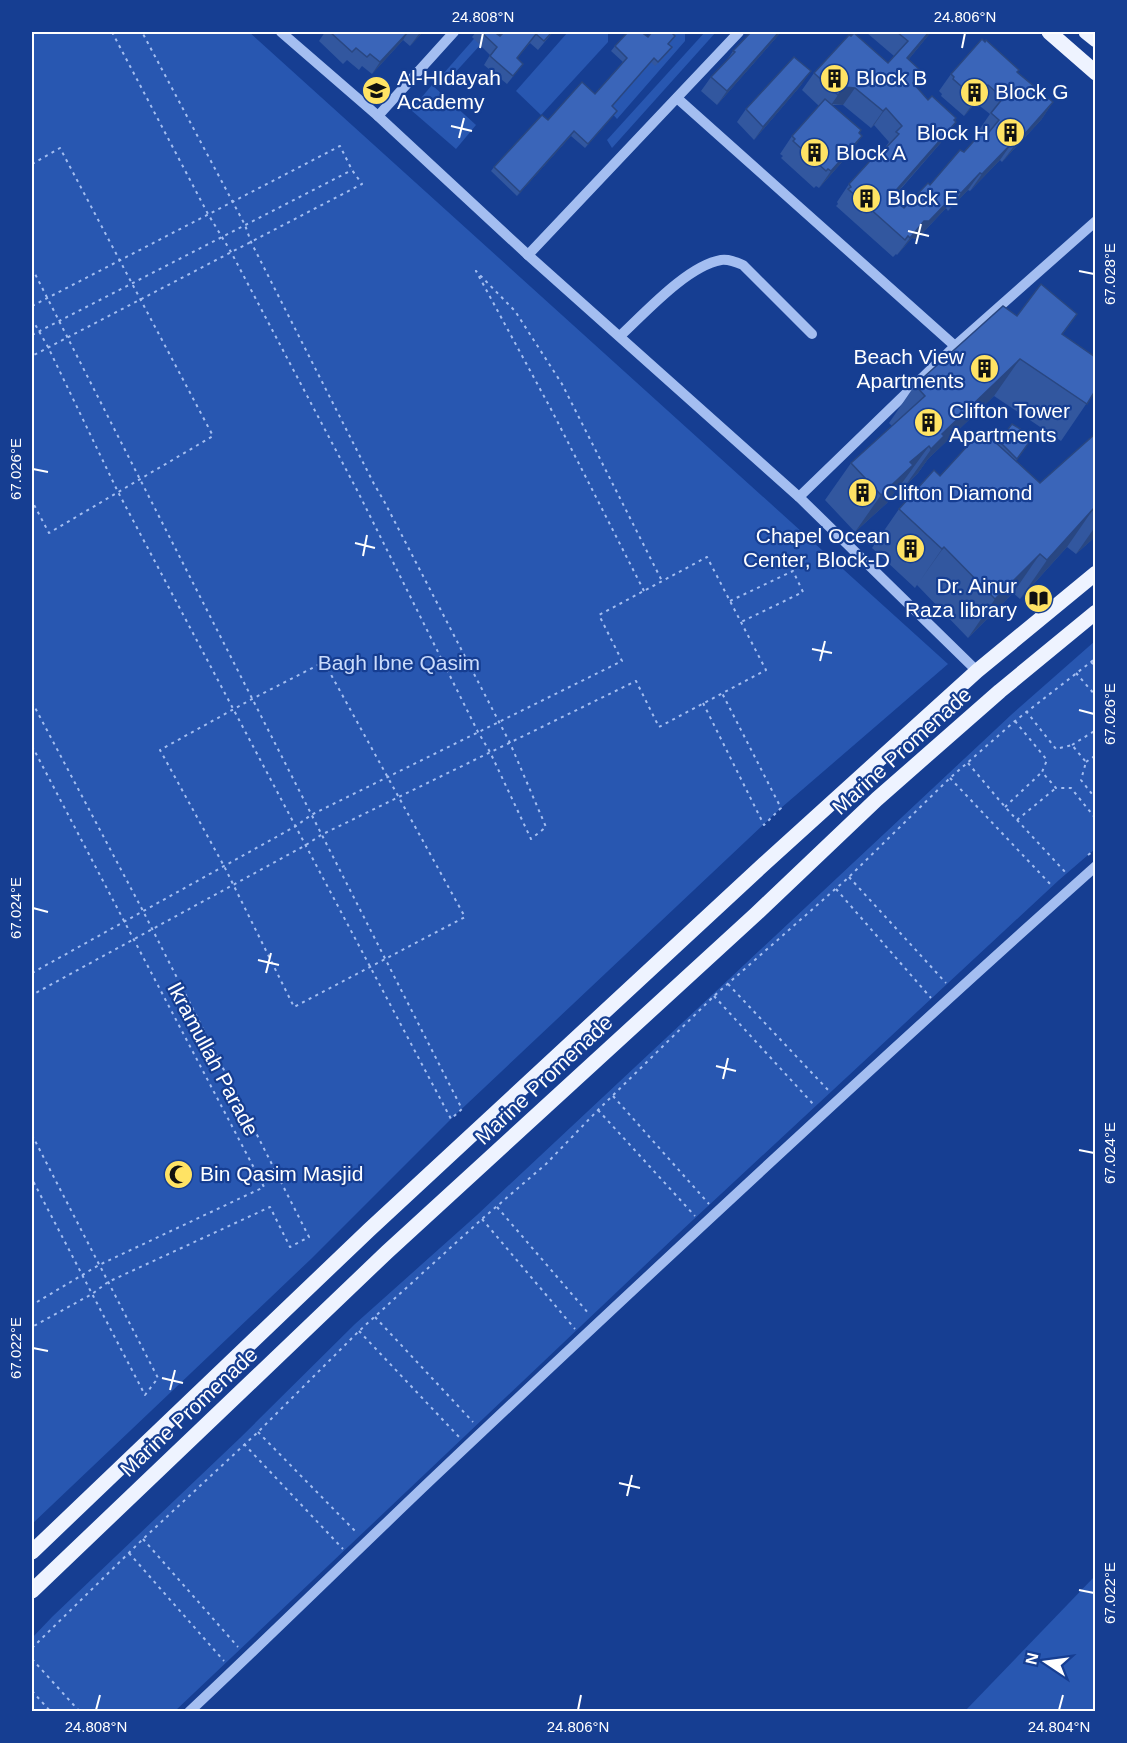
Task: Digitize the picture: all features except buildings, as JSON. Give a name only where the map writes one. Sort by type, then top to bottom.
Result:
[{"type":"main road","points":[[1049,32],[1095,73]]},
{"type":"main road","points":[[1086,32],[1095,40]]},
{"type":"main road","name":"Marine Promenade","points":[[32,1552],[369,1230],[764,864],[977,671],[1095,573]]},
{"type":"main road","name":"Marine Promenade","points":[[32,1591],[387,1252],[756,914],[877,799],[1000,691],[1095,612]]},
{"type":"main road","points":[[369,1230],[368,1236],[372,1247],[376,1251],[387,1252]]},
{"type":"main road","points":[[314,1284],[327,1288],[333,1300],[332,1307]]},
{"type":"street","points":[[281,32],[378,116],[528,255],[799,496],[977,671]]},
{"type":"street","points":[[378,116],[454,32]]},
{"type":"street","points":[[528,255],[739,32]]},
{"type":"street","points":[[677,98],[955,346]]},
{"type":"street","points":[[799,496],[955,346],[1095,221]]},
{"type":"street","points":[[620,336],[676,284],[720,260],[732,260],[743,265],[812,334]]},
{"type":"street","points":[[189,1712],[721,1209],[930,1014],[1095,866]]},
{"type":"path","points":[[112,32],[358,492],[490,752],[531,839],[546,827],[510,743],[251,242],[245,225],[231,203],[142,32]]},
{"type":"path","points":[[32,306],[340,146],[362,184],[32,356]]},
{"type":"path","points":[[32,164],[60,148],[213,436],[49,533],[32,501]]},
{"type":"path","points":[[32,335],[352,170]]},
{"type":"path","points":[[32,268],[462,1109],[451,1119],[118,492],[48,347],[32,319]]},
{"type":"path","points":[[644,591],[552,411],[476,270],[515,311],[562,384],[662,581]]},
{"type":"path","points":[[32,973],[296,826],[311,815],[622,661],[599,615],[707,557],[766,670],[659,727],[636,681],[321,835],[32,995]]},
{"type":"path","points":[[730,601],[794,571],[803,592],[741,622]]},
{"type":"path","points":[[32,1648],[143,1539],[258,1432],[359,1331],[546,1164],[714,996],[849,877],[950,778],[1026,711],[1095,658]]},
{"type":"path","points":[[324,662],[465,917],[294,1006],[224,866],[160,750],[234,710],[324,662]]},
{"type":"path","points":[[1091,662],[1095,667]]},
{"type":"path","points":[[1076,674],[1095,696]]},
{"type":"path","points":[[704,704],[764,825],[781,808],[722,693]]},
{"type":"path","name":"Ikramullah Parade","points":[[32,702],[143,911],[309,1237],[290,1247],[270,1207],[108,1282]]},
{"type":"path","points":[[1026,711],[1056,749],[1072,745],[1095,730]]},
{"type":"path","points":[[1005,807],[1042,772],[1047,760],[1015,721]]},
{"type":"path","points":[[1072,745],[1086,762]]},
{"type":"path","name":"Ikramullah Parade","points":[[32,746],[264,1187],[99,1265],[32,1305]]},
{"type":"path","points":[[1095,755],[1086,762],[1081,780],[1095,799]]},
{"type":"path","points":[[968,763],[1067,874]]},
{"type":"path","points":[[1042,772],[1056,788]]},
{"type":"path","points":[[950,778],[1052,886]]},
{"type":"path","points":[[1017,820],[1056,788],[1071,788],[1095,819]]},
{"type":"path","points":[[849,877],[947,984]]},
{"type":"path","points":[[836,889],[931,999]]},
{"type":"path","points":[[728,984],[830,1092]]},
{"type":"path","points":[[714,996],[814,1106]]},
{"type":"path","points":[[613,1096],[710,1204]]},
{"type":"path","points":[[598,1110],[695,1217]]},
{"type":"path","points":[[32,1135],[158,1378],[145,1395],[32,1179]]},
{"type":"path","points":[[497,1207],[591,1316]]},
{"type":"path","points":[[482,1220],[576,1330]]},
{"type":"path","points":[[32,1327],[92,1294],[108,1282]]},
{"type":"path","points":[[375,1317],[476,1425]]},
{"type":"path","points":[[359,1331],[462,1439]]},
{"type":"path","points":[[258,1432],[359,1536]]},
{"type":"path","points":[[244,1444],[345,1551]]},
{"type":"path","points":[[143,1539],[241,1650]]},
{"type":"path","points":[[129,1553],[226,1664]]},
{"type":"path","points":[[32,1659],[80,1712]]},
{"type":"path","points":[[32,1691],[51,1712]]},
{"type":"green space","name":"Bagh Ibne Qasim","points":[[32,32],[249,32],[948,664],[781,808],[451,1119],[311,1259],[32,1524]]},
{"type":"green space","points":[[480,32],[492,32],[442,87],[436,82]]},
{"type":"green space","points":[[568,32],[608,32],[608,42],[541,115],[516,91]]},
{"type":"green space","points":[[663,32],[685,32],[685,41],[617,119],[609,110],[651,62]]},
{"type":"green space","points":[[705,32],[716,32],[612,148],[607,140]]},
{"type":"green space","points":[[432,85],[476,125],[456,149],[411,110]]},
{"type":"green space","points":[[1095,641],[1095,849],[679,1233],[175,1711],[32,1711],[32,1638],[52,1617],[240,1438],[355,1324],[477,1215],[1011,715]]},
{"type":"green space","points":[[1095,1576],[1095,1711],[965,1711]]},
{"type":"place","name":"Block B","points":[[835,78]]},
{"type":"place","name":"Al-HIdayah Academy","points":[[376,90]]},
{"type":"place","name":"Block G","points":[[974,92]]},
{"type":"place","name":"Block H","points":[[1010,133]]},
{"type":"place","name":"Block A","points":[[815,153]]},
{"type":"place","name":"Block E","points":[[866,198]]},
{"type":"place","name":"Beach View Apartments","points":[[985,369]]},
{"type":"place","name":"Clifton Tower Apartments","points":[[928,423]]},
{"type":"place","name":"Clifton Diamond","points":[[862,493]]},
{"type":"place","name":"Chapel Ocean Center, Block-D","points":[[911,548]]},
{"type":"place","name":"Dr. Ainur Raza library","points":[[1038,598]]},
{"type":"place","name":"Bin Qasim Masjid","points":[[179,1174]]}]
